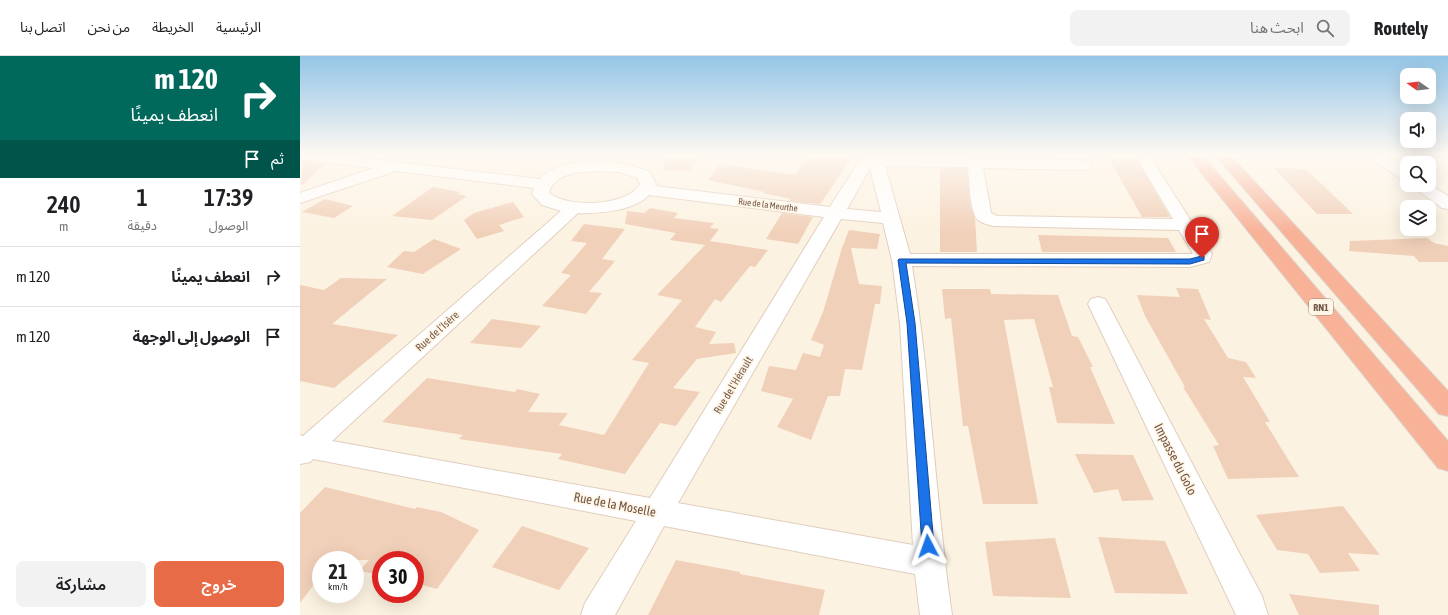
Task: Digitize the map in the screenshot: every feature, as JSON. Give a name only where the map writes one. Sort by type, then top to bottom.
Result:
[{"type":"highway","name":"RN1","points":[[1216,181],[1448,460]]},
{"type":"highway","name":"RN1","points":[[1245,181],[1448,407]]},
{"type":"street","points":[[300,198],[350,181]]},
{"type":"street","points":[[519,181],[543,184]]},
{"type":"street","points":[[547,181],[543,184],[540,194],[544,200],[558,205],[575,207],[609,206],[626,202],[645,190],[648,184],[647,181]]},
{"type":"street","name":"Rue de l'Hérault","points":[[597,615],[835,213],[857,181]]},
{"type":"street","points":[[880,181],[902,260],[911,323],[929,562],[936,615]]},
{"type":"street","points":[[978,181],[982,212],[984,216],[993,220],[1186,225]]},
{"type":"street","points":[[902,260],[1063,262],[1190,261],[1202,258],[1203,254],[1158,181]]},
{"type":"street","points":[[300,203],[323,190]]},
{"type":"street","name":"Rue de la Meurthe","points":[[645,190],[835,213],[891,218]]},
{"type":"street","points":[[1430,192],[1448,204]]},
{"type":"street","name":"Rue de l'Isère","points":[[303,450],[575,207]]},
{"type":"street","name":"Impasse du Golo","points":[[1098,304],[1250,607],[1252,615]]},
{"type":"street","name":"Rue de la Moselle","points":[[303,450],[657,512],[929,562]]},
{"type":"building","points":[[301,181],[306,181],[301,186]]},
{"type":"building","points":[[713,181],[836,181],[820,204],[790,201],[791,199],[763,193],[764,192]]},
{"type":"building","points":[[940,181],[968,181],[970,204],[975,218],[977,252],[940,252]]},
{"type":"building","points":[[1122,181],[1149,181],[1170,217],[1142,217]]},
{"type":"building","points":[[1286,181],[1319,181],[1353,214],[1317,214]]},
{"type":"building","points":[[433,187],[460,192],[458,194],[467,196],[432,220],[392,216]]},
{"type":"building","points":[[325,199],[353,206],[334,218],[302,212]]},
{"type":"building","points":[[513,202],[524,217],[499,225],[504,231],[477,239],[464,220],[474,213]]},
{"type":"building","points":[[650,208],[678,213],[674,218],[714,223],[710,228],[719,229],[710,241],[768,250],[755,267],[750,266],[721,302],[715,299],[695,327],[716,332],[709,344],[734,343],[736,353],[697,359],[673,388],[700,392],[676,426],[660,423],[625,474],[558,459],[562,454],[459,439],[463,435],[382,422],[427,378],[515,392],[517,389],[540,394],[528,412],[568,413],[559,425],[604,435],[649,363],[632,360],[682,300],[657,295],[705,245],[670,240],[676,233],[625,224],[627,211],[644,213]]},
{"type":"building","points":[[782,213],[813,217],[798,244],[766,239]]},
{"type":"building","points":[[584,224],[625,229],[602,259],[615,261],[589,292],[602,293],[586,314],[542,306],[571,275],[561,273],[587,243],[571,241]]},
{"type":"building","points":[[849,230],[880,234],[877,249],[851,248],[859,284],[882,286],[880,304],[875,304],[862,370],[845,369],[840,396],[828,396],[811,440],[777,427],[793,399],[761,391],[769,366],[796,370],[803,353],[820,357],[824,345],[811,340],[823,312],[842,248]]},
{"type":"building","points":[[1038,235],[1168,238],[1176,252],[1042,252]]},
{"type":"building","points":[[1427,238],[1434,243],[1448,246],[1448,262],[1419,262],[1414,256],[1349,251],[1350,241]]},
{"type":"building","points":[[434,239],[461,249],[423,274],[387,267],[404,251],[414,252]]},
{"type":"building","points":[[341,278],[387,279],[332,324],[398,335],[334,388],[300,381],[300,285],[324,290]]},
{"type":"building","points":[[1176,288],[1198,289],[1211,320],[1204,319],[1228,358],[1246,362],[1256,378],[1243,377],[1270,422],[1265,422],[1299,477],[1228,479],[1213,446],[1219,445],[1183,387],[1185,387],[1145,316],[1137,295],[1180,297]]},
{"type":"building","points":[[942,289],[990,289],[991,294],[1058,295],[1072,336],[1078,337],[1093,367],[1090,367],[1115,424],[1057,423],[1049,387],[1053,387],[1034,319],[1004,320],[1038,504],[983,504],[968,426],[963,426],[951,318],[945,319]]},
{"type":"building","points":[[492,319],[541,326],[521,348],[470,343]]},
{"type":"building","points":[[1075,454],[1133,455],[1154,500],[1122,501],[1118,489],[1094,493]]},
{"type":"building","points":[[325,487],[415,509],[417,507],[441,512],[479,530],[437,589],[424,585],[424,551],[372,551],[372,573],[364,572],[364,566],[369,560],[364,560],[364,551],[312,551],[312,587],[300,603],[300,513]]},
{"type":"building","points":[[1343,506],[1380,555],[1348,553],[1360,571],[1320,573],[1308,554],[1277,550],[1256,515]]},
{"type":"building","points":[[522,526],[589,548],[559,590],[492,567]]},
{"type":"building","points":[[1098,537],[1165,541],[1188,594],[1115,593]]},
{"type":"building","points":[[1055,538],[1071,598],[993,596],[985,542]]},
{"type":"building","points":[[676,560],[825,590],[819,615],[648,615]]},
{"type":"building","points":[[1289,594],[1379,605],[1379,615],[1299,615]]},
{"type":"route","points":[[928,546],[911,323],[902,260],[1007,262],[1190,261],[1202,258]]}]
